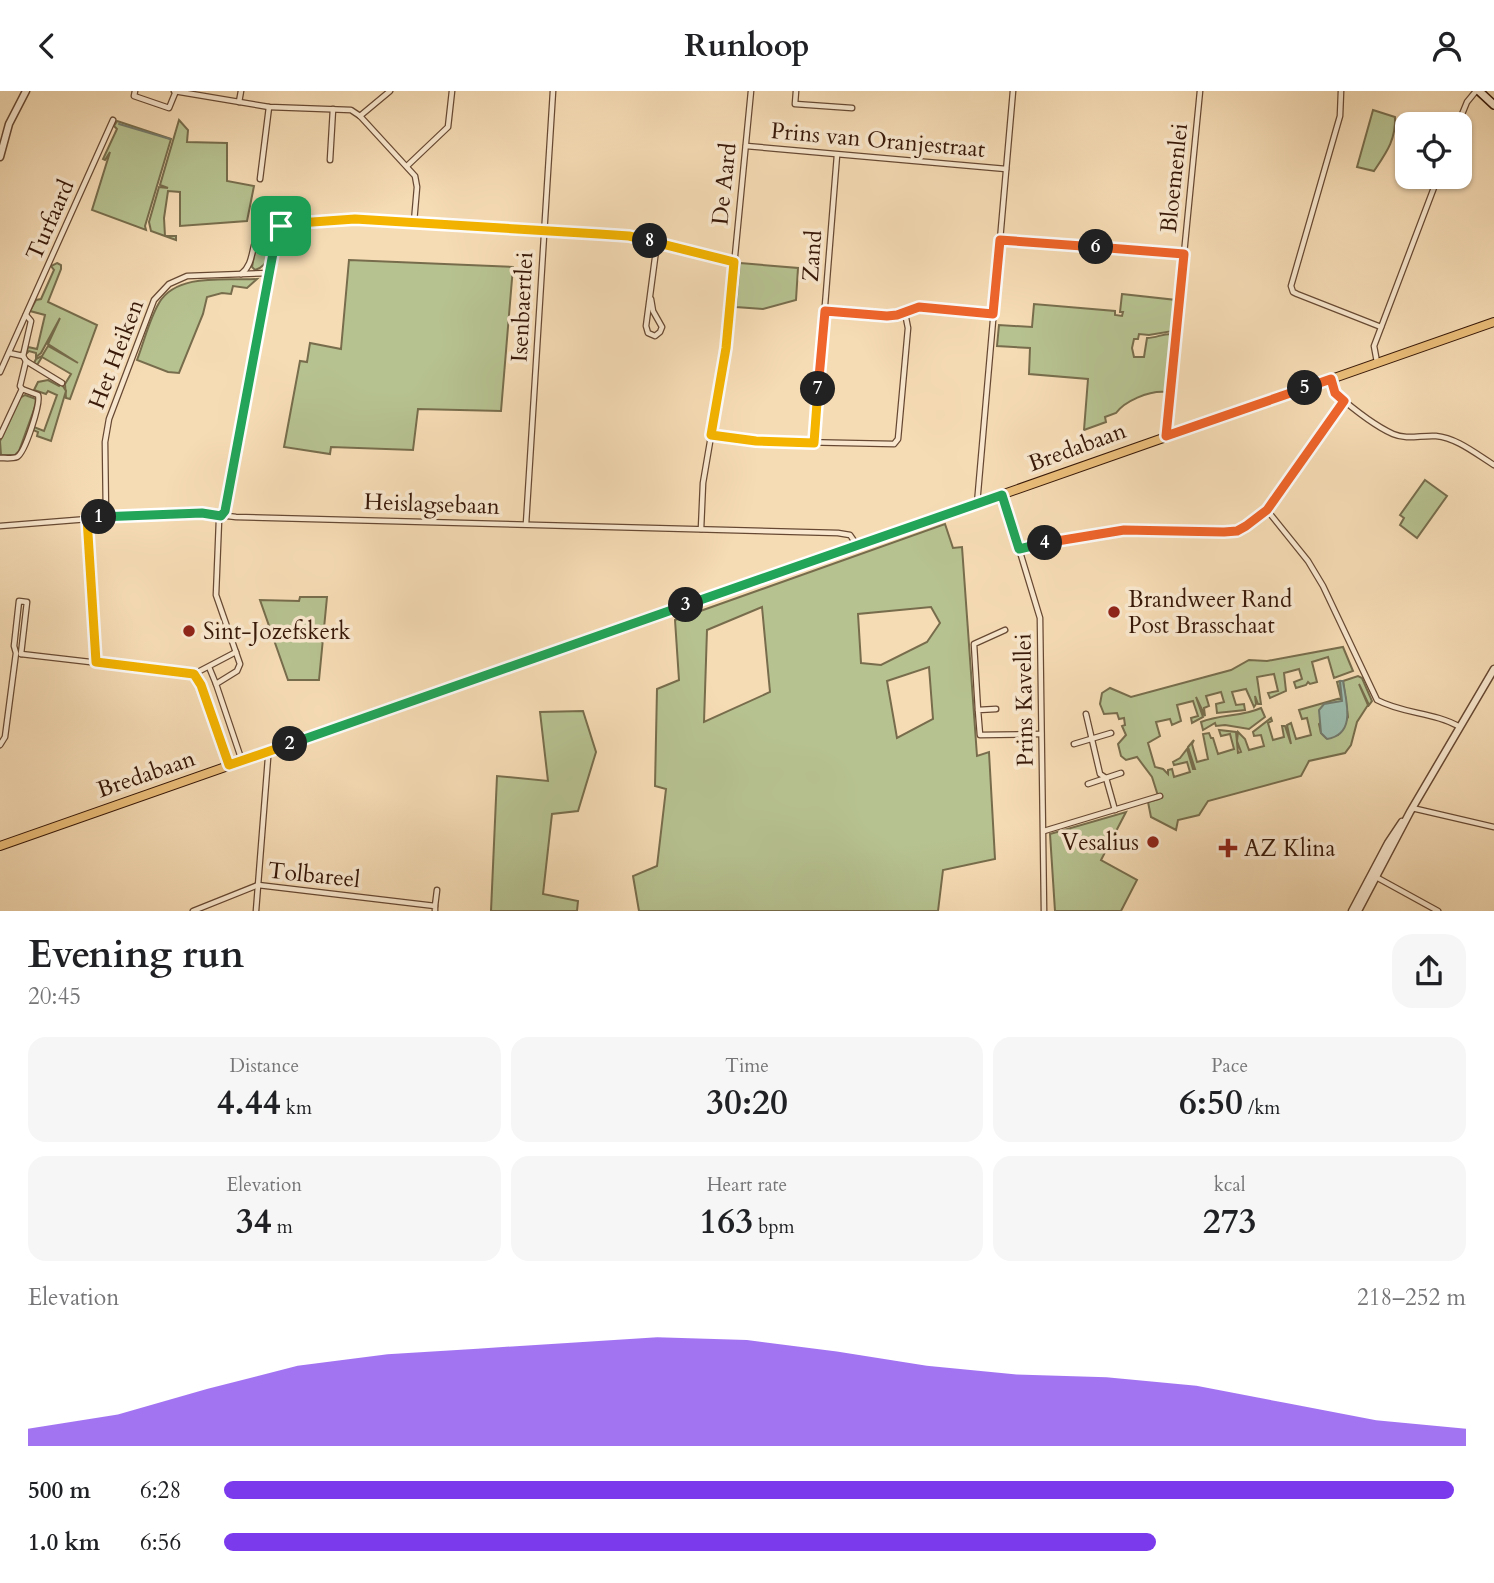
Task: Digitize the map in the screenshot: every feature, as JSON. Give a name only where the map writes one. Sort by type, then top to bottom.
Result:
[{"type":"main road","points":[[1478,91],[1494,105]]},
{"type":"main road","name":"Bredabaan","points":[[0,846],[1494,322]]},
{"type":"street","points":[[0,157],[9,124],[26,91]]},
{"type":"street","points":[[135,91],[134,96],[169,108],[175,91],[269,107],[351,110],[415,176],[417,187],[414,222]]},
{"type":"street","points":[[239,102],[241,91]]},
{"type":"street","points":[[359,116],[390,91]]},
{"type":"street","points":[[407,167],[448,127],[452,91]]},
{"type":"street","name":"Isenbaertlei","points":[[526,524],[553,91]]},
{"type":"street","name":"De Aard","points":[[701,529],[703,483],[726,348],[751,91]]},
{"type":"street","points":[[796,91],[795,104],[852,108]]},
{"type":"street","points":[[977,504],[1013,91]]},
{"type":"street","name":"Bloemenlei","points":[[1166,436],[1200,91]]},
{"type":"street","points":[[1341,91],[1342,105],[1291,286],[1297,294],[1381,327]]},
{"type":"street","points":[[1463,112],[1467,102],[1478,91]]},
{"type":"street","points":[[260,179],[269,107]]},
{"type":"street","points":[[330,160],[333,109]]},
{"type":"street","name":"Turfaard","points":[[0,372],[113,120]]},
{"type":"street","name":"Prins van Oranjestraat","points":[[746,146],[1007,169]]},
{"type":"street","name":"Zand","points":[[814,443],[837,155]]},
{"type":"street","points":[[1377,362],[1373,348],[1433,189]]},
{"type":"street","points":[[241,274],[250,265],[258,233],[269,225],[355,219],[629,236],[734,262]]},
{"type":"street","points":[[216,684],[239,669],[236,652],[216,595],[218,524],[227,501],[276,237],[284,224]]},
{"type":"street","points":[[1000,240],[1184,254]]},
{"type":"street","points":[[651,299],[653,311],[662,327],[660,332],[654,335],[646,329],[657,243]]},
{"type":"street","name":"Het Heiken","points":[[106,516],[106,442],[109,419],[154,300],[166,286],[180,278],[269,273]]},
{"type":"street","points":[[825,311],[877,316],[905,313],[919,307],[993,314]]},
{"type":"street","points":[[711,435],[756,441],[890,445],[897,442],[908,328],[905,313]]},
{"type":"street","points":[[0,436],[22,389],[20,386],[31,321],[26,315]]},
{"type":"street","points":[[9,353],[25,359],[62,383]]},
{"type":"street","points":[[1331,379],[1335,393],[1344,401],[1393,434],[1444,438],[1458,443],[1494,465]]},
{"type":"street","points":[[0,458],[19,456],[39,405],[38,395],[22,389]]},
{"type":"street","points":[[1019,549],[1124,530],[1237,531],[1267,510],[1344,401]]},
{"type":"street","name":"Prins Kavellei","points":[[1002,495],[1040,618],[1044,911]]},
{"type":"street","points":[[1267,510],[1308,561],[1323,586],[1377,700],[1460,727]]},
{"type":"street","name":"Heislagsebaan","points":[[0,526],[106,516],[202,513],[221,516],[847,534],[857,546]]},
{"type":"street","points":[[87,518],[96,662]]},
{"type":"street","points":[[0,745],[5,737],[19,654],[27,602],[19,601],[14,646],[19,654]]},
{"type":"street","points":[[1005,631],[974,644],[980,735],[1041,734]]},
{"type":"street","points":[[19,654],[194,674],[236,652]]},
{"type":"street","points":[[209,667],[242,761]]},
{"type":"street","points":[[1357,911],[1411,810],[1494,669]]},
{"type":"street","points":[[194,674],[201,685],[229,765]]},
{"type":"street","points":[[978,711],[996,709]]},
{"type":"street","points":[[1086,713],[1093,734],[1100,774],[1105,778],[1115,810]]},
{"type":"street","points":[[1074,744],[1111,733]]},
{"type":"street","points":[[256,911],[268,758],[266,752]]},
{"type":"street","points":[[1088,784],[1121,773]]},
{"type":"street","points":[[1044,831],[1160,796]]},
{"type":"street","points":[[1411,810],[1494,827]]},
{"type":"street","points":[[1352,911],[1388,843],[1411,810]]},
{"type":"street","points":[[1376,877],[1438,911]]},
{"type":"street","name":"Tolbareel","points":[[193,911],[258,885],[435,909],[437,890]]},
{"type":"green space","points":[[1373,110],[1395,117],[1392,139],[1374,171],[1357,167]]},
{"type":"green space","points":[[179,120],[188,130],[187,142],[227,143],[227,181],[254,186],[247,221],[180,226],[180,192],[168,191],[164,218],[165,236],[176,236],[176,240],[151,231],[149,222],[159,187],[168,188],[160,185]]},
{"type":"green space","points":[[117,121],[171,139],[146,230],[92,210],[110,152],[105,160],[103,159],[117,129],[114,126]]},
{"type":"green space","points":[[272,228],[273,233],[271,252],[265,264],[255,270],[252,267],[256,245],[264,231]]},
{"type":"green space","points":[[349,260],[513,267],[501,411],[418,409],[413,450],[331,447],[330,454],[284,447],[300,361],[307,362],[310,343],[341,349]]},
{"type":"green space","points":[[57,263],[61,265],[61,269],[48,302],[97,325],[70,399],[66,398],[65,384],[71,374],[42,357],[37,365],[34,363],[48,346],[78,363],[48,344],[60,318],[41,353],[36,357],[36,353],[29,351],[26,354],[28,347],[37,349],[45,315],[30,311],[36,300],[41,299],[54,270],[51,266]]},
{"type":"green space","points":[[740,263],[798,268],[796,300],[763,309],[736,307]]},
{"type":"green space","points":[[257,279],[247,288],[233,286],[231,294],[222,293],[207,297],[203,314],[179,373],[168,372],[137,360],[152,317],[167,293],[190,282]]},
{"type":"green space","points":[[1122,294],[1176,300],[1173,331],[1139,334],[1138,339],[1134,339],[1132,348],[1134,357],[1144,357],[1147,338],[1173,334],[1167,392],[1137,398],[1116,413],[1105,417],[1106,422],[1084,430],[1088,379],[1029,374],[1030,348],[997,346],[999,325],[1032,327],[1034,304],[1115,311],[1115,315],[1122,316]]},
{"type":"green space","points":[[48,380],[59,386],[61,383],[66,391],[51,441],[37,436],[38,432],[33,430],[34,427],[44,431],[57,395],[34,390],[38,382]]},
{"type":"green space","points":[[25,395],[36,399],[36,404],[19,451],[15,455],[1,455],[0,441],[20,398]]},
{"type":"green space","points":[[1425,480],[1447,496],[1417,538],[1400,525],[1404,518],[1400,515]]},
{"type":"green space","points":[[945,524],[953,548],[962,547],[977,756],[989,752],[995,859],[943,870],[938,911],[639,911],[633,876],[657,866],[666,789],[655,786],[657,689],[679,680],[675,620]],"holes":[[[762,607],[770,692],[704,722],[707,630]],[[931,607],[940,623],[927,642],[881,665],[861,663],[858,614]],[[929,667],[933,719],[897,738],[887,681]]]},
{"type":"green space","points":[[300,597],[327,597],[319,680],[288,680],[260,600],[299,601]]},
{"type":"green space","points":[[1343,647],[1353,671],[1334,678],[1328,657],[1312,662],[1317,682],[1308,682],[1296,688],[1294,682],[1302,679],[1299,669],[1284,673],[1286,691],[1270,698],[1268,693],[1278,691],[1274,674],[1257,677],[1261,704],[1258,704],[1255,696],[1254,707],[1246,689],[1232,692],[1236,705],[1244,704],[1245,710],[1217,713],[1216,704],[1224,702],[1221,692],[1206,696],[1209,706],[1204,708],[1205,716],[1196,697],[1203,717],[1192,723],[1191,718],[1198,716],[1193,701],[1177,705],[1181,721],[1172,725],[1170,719],[1156,722],[1160,736],[1148,743],[1155,767],[1168,774],[1168,770],[1172,769],[1174,777],[1190,772],[1187,762],[1174,765],[1173,762],[1187,749],[1195,769],[1188,747],[1194,740],[1192,744],[1197,762],[1208,759],[1203,734],[1209,733],[1213,738],[1218,754],[1234,749],[1230,734],[1221,736],[1219,730],[1236,732],[1238,753],[1241,752],[1237,741],[1238,732],[1245,739],[1249,750],[1264,746],[1261,735],[1254,736],[1253,732],[1271,718],[1272,721],[1268,723],[1273,740],[1284,737],[1282,726],[1285,726],[1291,744],[1287,725],[1291,723],[1296,739],[1311,735],[1307,718],[1302,719],[1299,710],[1341,698],[1337,682],[1340,681],[1342,701],[1319,724],[1321,733],[1326,738],[1338,735],[1348,717],[1343,681],[1358,676],[1362,678],[1372,701],[1369,705],[1359,684],[1368,705],[1357,722],[1351,745],[1345,753],[1309,761],[1301,776],[1208,801],[1199,815],[1178,820],[1176,830],[1151,817],[1148,802],[1159,799],[1152,777],[1137,757],[1126,760],[1121,756],[1118,744],[1126,735],[1122,726],[1125,725],[1124,718],[1119,719],[1117,713],[1104,714],[1100,704],[1102,693],[1110,688],[1131,697],[1231,670],[1249,660],[1267,661]]},
{"type":"green space","points":[[1261,708],[1265,717],[1249,729],[1216,726],[1215,723],[1203,730],[1201,722]]},
{"type":"green space","points":[[583,711],[596,752],[578,811],[552,814],[543,894],[578,901],[577,911],[491,911],[497,776],[548,781],[540,712]]},
{"type":"green space","points":[[1126,812],[1101,860],[1137,880],[1121,911],[1055,911],[1050,834]]},
{"type":"shaded area","points":[[1340,681],[1343,681],[1346,698],[1346,724],[1343,731],[1327,739],[1321,733],[1319,710],[1324,704],[1342,701]]},
{"type":"waterway","points":[[119,124],[170,139]]},
{"type":"place","name":"Brandweer Rand Post Brasschaat","points":[[1114,612]]},
{"type":"place","name":"Sint-Jozefskerk","points":[[189,631]]},
{"type":"place","name":"Vesalius","points":[[1153,842]]},
{"type":"place","name":"AZ Klina","points":[[1228,848]]},
{"type":"route","points":[[355,219],[629,236],[734,262],[726,348],[711,435],[756,441],[814,443],[825,311],[887,316],[919,307],[993,314],[1000,240],[1184,254],[1166,436],[1331,379],[1335,393],[1344,401],[1267,510],[1237,531],[1124,530],[1019,549],[1002,495],[229,765],[201,685],[194,674],[96,662],[87,518],[202,513],[221,516],[225,511],[262,307],[277,232],[281,226],[355,219]]}]
